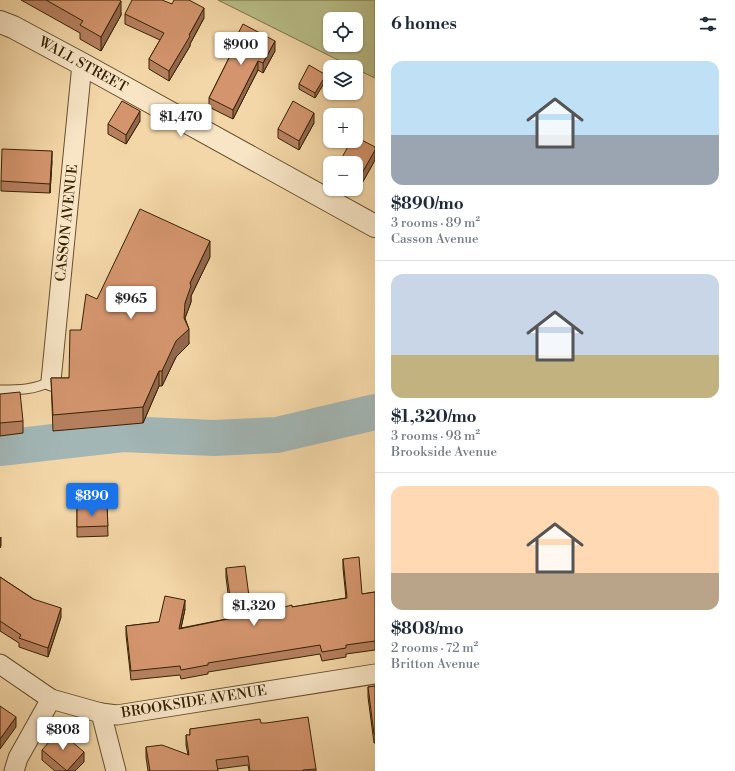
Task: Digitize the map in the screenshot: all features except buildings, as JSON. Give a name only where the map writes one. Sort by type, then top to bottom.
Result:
[{"type":"street","name":"WALL STREET","points":[[0,22],[13,27],[82,64],[375,226]]},
{"type":"street","name":"CASSON AVENUE","points":[[51,381],[82,64]]},
{"type":"street","name":"BROOKSIDE AVENUE","points":[[0,664],[51,699],[101,713],[118,715],[375,674]]},
{"type":"street","points":[[14,771],[18,758],[51,699]]},
{"type":"street","points":[[101,713],[116,771]]},
{"type":"lane","points":[[0,390],[21,390],[40,387],[51,381]]},
{"type":"green space","points":[[218,0],[375,0],[375,78],[363,72],[363,60],[338,60]]},
{"type":"waterway","points":[[0,448],[123,434],[214,438],[277,435],[375,412]]}]
